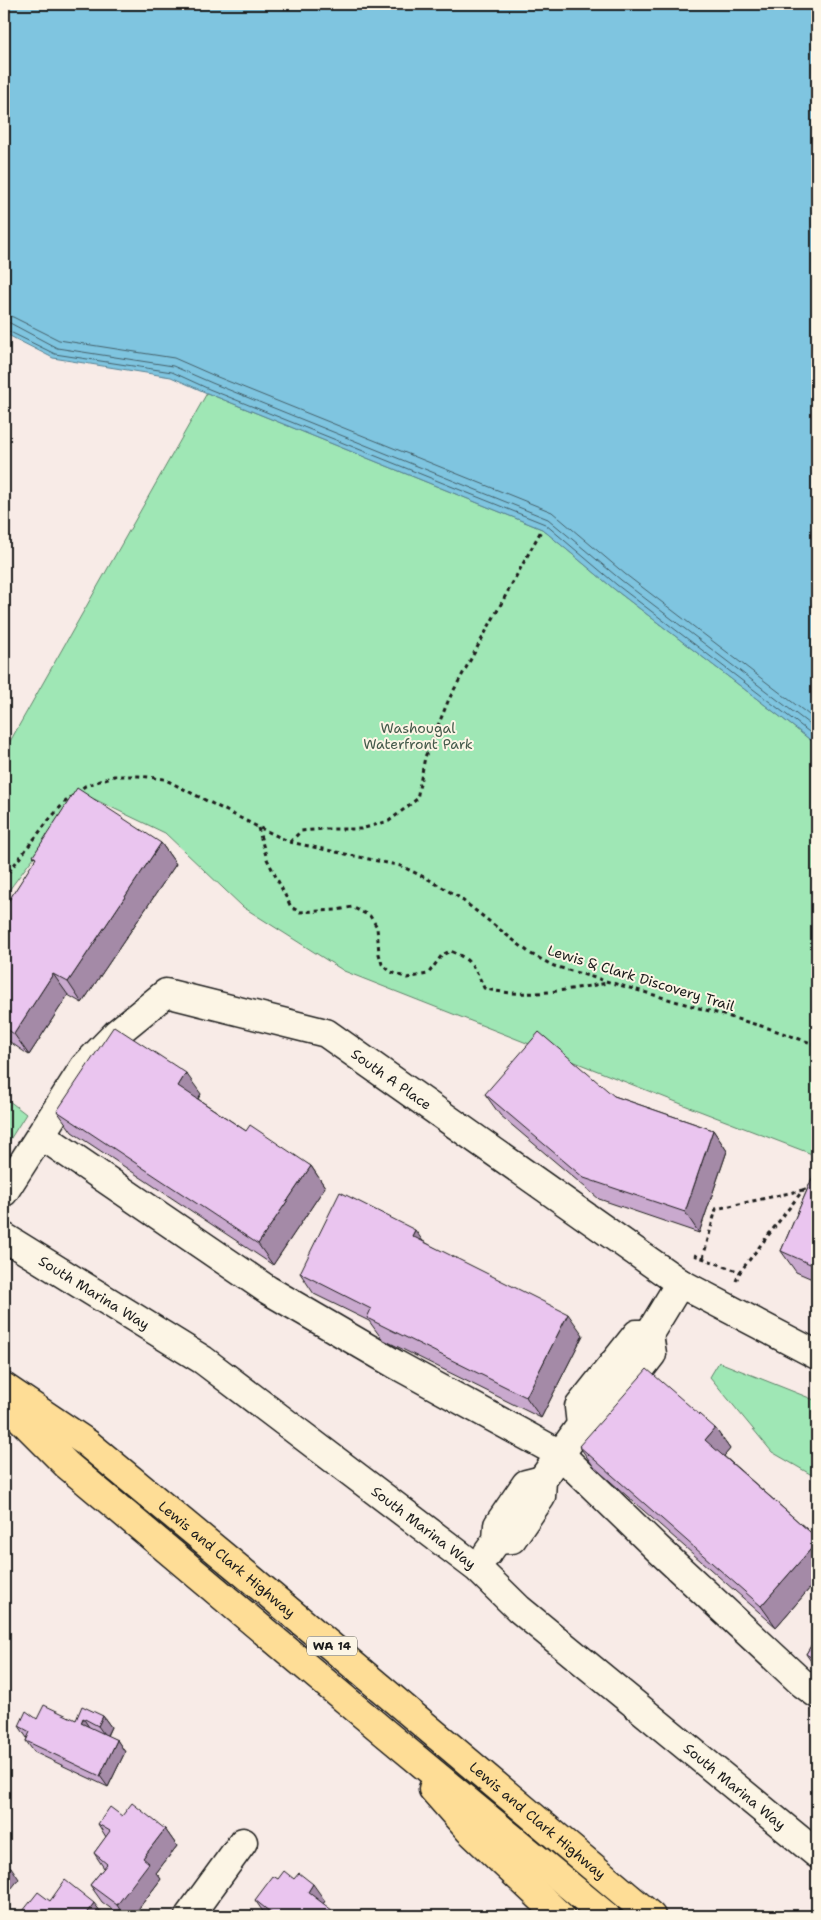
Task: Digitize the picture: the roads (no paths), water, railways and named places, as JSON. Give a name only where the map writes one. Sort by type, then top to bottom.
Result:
[{"type":"highway","name":"Lewis and Clark Highway","points":[[4,1387],[87,1443],[651,1916]]},
{"type":"highway","name":"WA 14","points":[[4,1402],[67,1465],[606,1916]]},
{"type":"highway","points":[[385,1733],[469,1830],[560,1916]]},
{"type":"street","name":"South A Place","points":[[40,1135],[84,1067],[117,1033],[166,993],[326,1033],[680,1283]]},
{"type":"street","points":[[4,1192],[40,1135],[268,1290],[404,1369],[560,1454],[658,1549],[795,1676],[817,1694]]},
{"type":"street","name":"South Marina Way","points":[[4,1237],[204,1360],[476,1568],[519,1610],[817,1854]]},
{"type":"street","points":[[476,1568],[497,1540],[498,1525],[526,1484],[542,1480],[581,1425],[579,1406],[637,1334],[649,1334],[680,1283],[817,1355]]},
{"type":"street","points":[[189,1916],[243,1842]]},
{"type":"water","points":[[4,4],[817,4],[817,745],[614,589],[542,529],[171,377],[53,358],[4,333]]},
{"type":"park label","name":"Washougal Waterfront Park","points":[[418,736]]}]
